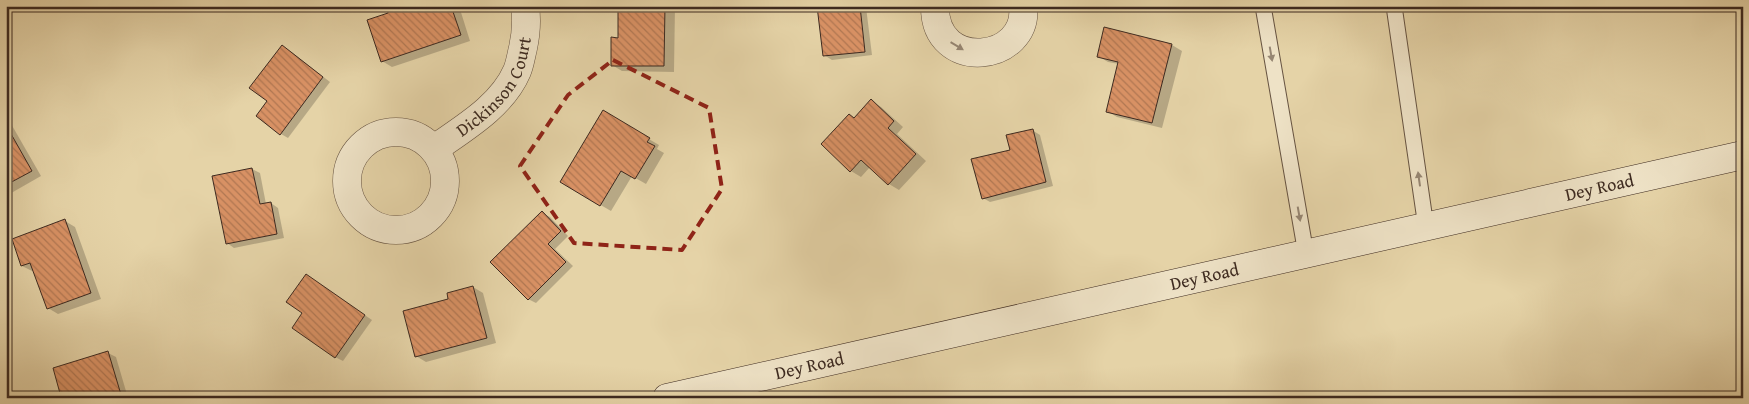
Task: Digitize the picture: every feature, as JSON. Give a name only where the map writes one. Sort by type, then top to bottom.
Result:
[{"type":"main road","name":"Dickinson Court","points":[[434,149],[478,117],[505,92],[518,70],[527,18],[525,6]]},
{"type":"main road","points":[[935,6],[936,22],[942,35],[952,45],[964,51],[978,53],[992,52],[1014,36],[1021,24],[1023,6]]},
{"type":"main road","name":"Dey Road","points":[[667,398],[1743,155]]},
{"type":"lane","points":[[1263,6],[1306,254]]},
{"type":"lane","points":[[1394,6],[1426,227]]},
{"type":"highlighted area","points":[[613,60],[709,108],[722,189],[682,250],[574,243],[520,166],[568,95]]},
{"type":"building","points":[[386,6],[451,6],[461,35],[381,62],[367,20],[388,13]]},
{"type":"building","points":[[618,6],[665,6],[664,66],[611,66],[611,37],[618,38]]},
{"type":"building","points":[[817,6],[860,6],[865,52],[823,56]]},
{"type":"building","points":[[1104,27],[1172,44],[1152,123],[1106,112],[1118,62],[1097,57]]},
{"type":"building","points":[[282,45],[323,77],[280,135],[256,116],[267,101],[249,88]]},
{"type":"building","points":[[871,99],[894,121],[888,128],[916,154],[888,185],[861,160],[850,172],[821,144],[849,114],[854,118]]},
{"type":"building","points":[[603,110],[650,138],[647,142],[655,146],[635,179],[621,171],[600,206],[560,182]]},
{"type":"building","points":[[6,125],[32,171],[6,185]]},
{"type":"building","points":[[1033,129],[1046,182],[982,199],[971,159],[1010,150],[1006,135]]},
{"type":"building","points":[[252,168],[260,204],[271,202],[277,234],[226,244],[212,176]]},
{"type":"building","points":[[542,211],[561,231],[548,244],[566,262],[528,300],[490,262]]},
{"type":"building","points":[[65,219],[91,293],[47,309],[30,263],[21,266],[12,239]]},
{"type":"building","points":[[306,274],[365,315],[335,358],[292,328],[302,313],[286,302]]},
{"type":"building","points":[[473,286],[487,338],[415,357],[403,311],[448,299],[447,293]]},
{"type":"building","points":[[108,351],[122,398],[76,398],[74,393],[61,397],[53,368]]}]
